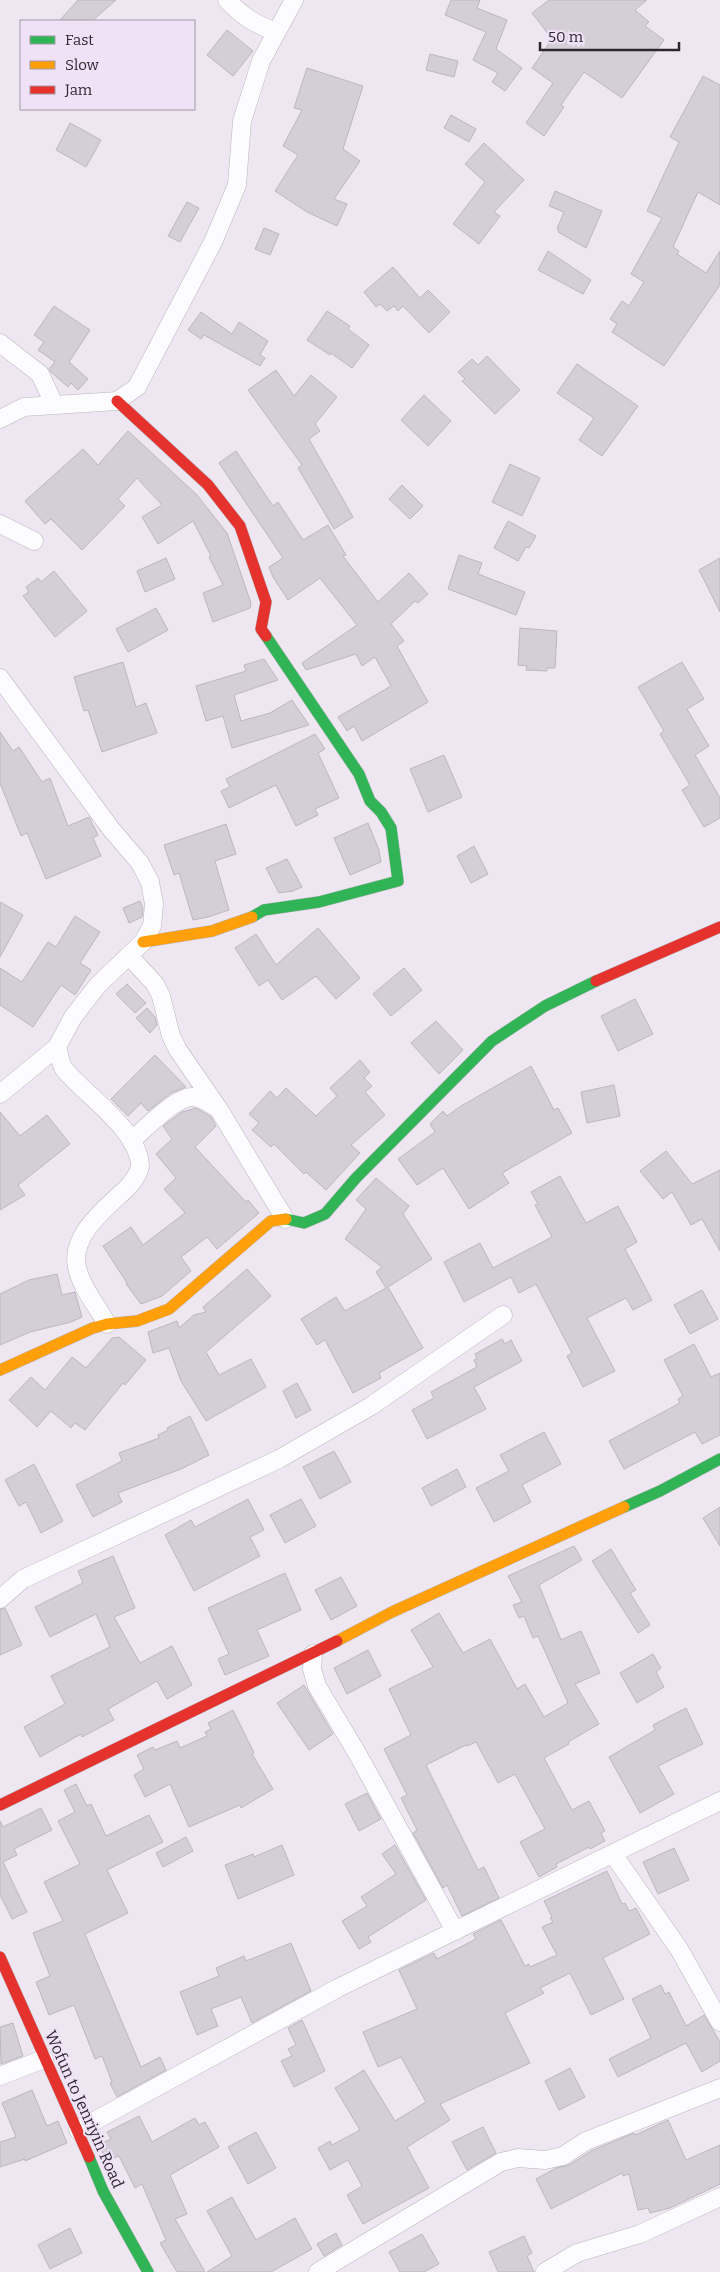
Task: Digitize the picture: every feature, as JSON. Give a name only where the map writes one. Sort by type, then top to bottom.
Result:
[{"type":"street","points":[[227,0],[245,17],[257,25],[277,32]]},
{"type":"street","points":[[0,419],[24,407],[117,401],[136,387],[213,242],[237,185],[242,121],[261,61],[294,0]]},
{"type":"street","points":[[0,343],[40,374],[54,404]]},
{"type":"street","points":[[117,401],[208,485],[240,526],[266,602],[261,629],[359,774],[370,801],[381,812],[391,828],[398,881],[319,902],[264,910],[258,915],[212,931],[143,942]]},
{"type":"street","points":[[0,524],[34,541]]},
{"type":"street","points":[[0,678],[111,829],[140,863],[150,882],[154,904],[152,926],[143,942],[98,984],[73,1017],[56,1047],[0,1094]]},
{"type":"street","points":[[0,1370],[93,1328],[108,1324],[137,1321],[170,1309],[271,1221],[285,1219],[304,1222],[325,1214],[356,1178],[485,1048],[516,1022],[611,973],[720,927]]},
{"type":"street","points":[[130,956],[155,984],[161,996],[170,1036],[218,1108],[285,1219]]},
{"type":"street","points":[[56,1047],[63,1067],[126,1133],[138,1152],[140,1168],[131,1184],[98,1216],[81,1238],[76,1253],[78,1274],[108,1324]]},
{"type":"street","points":[[131,1141],[179,1100],[191,1097],[218,1108]]},
{"type":"street","points":[[0,1599],[22,1579],[279,1459],[371,1406],[503,1315]]},
{"type":"street","points":[[0,1805],[313,1654],[392,1612],[660,1491],[720,1460]]},
{"type":"street","points":[[313,1654],[312,1669],[317,1686],[357,1753],[455,1931]]},
{"type":"street","points":[[78,2130],[338,1988],[720,1801]]},
{"type":"street","points":[[613,1854],[679,1949],[720,2022]]},
{"type":"street","name":"Wofun to Jenriyin Road","points":[[0,1956],[44,2059],[78,2130],[103,2191],[148,2272]]},
{"type":"street","points":[[0,2076],[44,2059]]},
{"type":"street","points":[[318,2272],[500,2162],[518,2158],[545,2160],[563,2156],[586,2141],[720,2088]]},
{"type":"street","points":[[545,2272],[577,2253],[640,2234],[720,2198]]},
{"type":"building","points":[[78,0],[116,0],[93,20],[60,20]]},
{"type":"building","points":[[451,0],[480,0],[477,8],[507,20],[496,49],[522,68],[505,91],[492,82],[498,73],[473,60],[486,32],[445,15]]},
{"type":"building","points":[[549,0],[647,0],[635,10],[649,22],[645,26],[664,40],[622,98],[584,72],[561,105],[564,107],[544,136],[526,123],[553,83],[532,68],[552,39],[532,13]]},
{"type":"building","points":[[227,30],[253,51],[233,76],[207,55]]},
{"type":"building","points":[[430,54],[458,61],[454,77],[426,70]]},
{"type":"building","points":[[307,68],[363,86],[343,149],[360,161],[334,199],[347,204],[337,226],[307,212],[275,191],[298,155],[283,146],[302,110],[294,108]]},
{"type":"building","points":[[703,76],[720,85],[720,205],[698,192],[673,247],[679,251],[677,254],[706,273],[720,251],[720,285],[664,366],[612,332],[617,324],[610,319],[622,301],[629,306],[644,282],[631,274],[662,218],[647,211],[679,142],[670,137]]},
{"type":"building","points":[[451,115],[476,129],[469,142],[444,128]]},
{"type":"building","points":[[70,123],[101,140],[86,167],[56,150]]},
{"type":"building","points":[[484,143],[524,180],[494,212],[500,216],[479,244],[453,224],[485,182],[465,164]]},
{"type":"building","points":[[555,191],[602,211],[586,248],[558,232],[559,230],[557,229],[564,212],[549,206]]},
{"type":"building","points":[[187,202],[199,208],[180,242],[168,236]]},
{"type":"building","points":[[264,228],[279,234],[270,255],[255,249]]},
{"type":"building","points":[[548,251],[591,280],[583,294],[538,270]]},
{"type":"building","points":[[393,267],[420,298],[428,290],[450,312],[429,333],[403,306],[398,311],[394,306],[387,311],[380,304],[376,307],[364,292]]},
{"type":"building","points":[[54,306],[90,330],[69,362],[88,379],[78,390],[71,383],[68,387],[50,371],[49,369],[55,362],[38,350],[44,342],[34,335]]},
{"type":"building","points":[[327,311],[350,326],[348,329],[369,345],[352,368],[331,353],[330,355],[307,340]]},
{"type":"building","points":[[201,312],[232,334],[239,322],[268,341],[260,355],[265,358],[260,366],[204,335],[201,339],[188,330]]},
{"type":"building","points":[[487,356],[520,390],[495,414],[462,381],[465,379],[458,372],[472,359],[478,365]]},
{"type":"building","points":[[577,364],[638,406],[602,456],[579,440],[594,418],[557,393]]},
{"type":"building","points":[[276,370],[294,396],[311,375],[337,397],[315,424],[320,431],[309,439],[353,517],[334,529],[298,468],[302,465],[248,390]]},
{"type":"building","points":[[424,395],[451,421],[428,446],[401,420]]},
{"type":"building","points":[[128,431],[197,495],[227,533],[251,603],[250,608],[213,622],[203,593],[223,585],[193,521],[158,544],[142,517],[162,505],[137,478],[118,499],[125,506],[82,550],[51,519],[45,524],[25,501],[83,449],[98,465]]},
{"type":"building","points":[[236,451],[273,506],[278,502],[303,540],[328,525],[346,555],[343,556],[378,602],[409,573],[428,594],[418,603],[415,601],[391,624],[404,641],[397,646],[428,702],[362,741],[354,726],[347,731],[338,717],[391,686],[375,657],[362,666],[356,654],[306,670],[302,663],[357,625],[320,578],[288,600],[273,577],[269,567],[283,558],[219,463]]},
{"type":"building","points":[[510,464],[540,478],[522,516],[492,502]]},
{"type":"building","points":[[402,485],[423,506],[410,519],[389,499]]},
{"type":"building","points":[[508,521],[536,536],[529,548],[526,547],[518,561],[494,548]]},
{"type":"building","points":[[459,555],[482,563],[478,574],[525,592],[516,615],[448,589]]},
{"type":"building","points":[[166,558],[175,579],[145,592],[137,571]]},
{"type":"building","points":[[720,558],[720,612],[699,570]]},
{"type":"building","points":[[54,571],[87,611],[55,637],[23,596],[29,592],[26,587],[38,578],[41,582]]},
{"type":"building","points":[[156,608],[168,630],[128,652],[116,629]]},
{"type":"building","points":[[520,628],[557,631],[555,668],[547,668],[547,671],[526,670],[527,666],[518,665]]},
{"type":"building","points":[[264,659],[278,680],[234,695],[241,721],[270,713],[292,700],[309,725],[232,748],[223,716],[206,721],[196,686],[246,671],[244,665]]},
{"type":"building","points":[[123,662],[136,707],[146,703],[157,733],[102,752],[88,710],[84,711],[74,677]]},
{"type":"building","points":[[682,662],[704,699],[687,709],[709,746],[695,755],[720,798],[720,818],[704,827],[682,790],[690,785],[660,734],[664,731],[638,687]]},
{"type":"building","points":[[0,732],[13,751],[19,747],[42,782],[50,778],[68,826],[89,817],[98,835],[93,838],[101,856],[46,879],[27,833],[21,836],[0,783]]},
{"type":"building","points":[[315,734],[325,749],[318,753],[339,798],[315,809],[318,815],[296,826],[276,785],[229,808],[221,791],[230,787],[226,779]]},
{"type":"building","points":[[444,755],[462,797],[428,812],[410,769]]},
{"type":"building","points":[[368,823],[379,850],[381,862],[350,875],[334,838]]},
{"type":"building","points":[[226,824],[236,854],[215,861],[229,910],[193,920],[179,873],[174,875],[164,845]]},
{"type":"building","points":[[474,846],[488,874],[471,883],[457,856]]},
{"type":"building","points":[[287,859],[302,887],[293,891],[279,893],[266,868]]},
{"type":"building","points":[[140,901],[143,909],[142,917],[129,923],[123,908]]},
{"type":"building","points":[[0,902],[23,915],[0,957]]},
{"type":"building","points":[[75,916],[100,932],[80,963],[91,970],[75,995],[61,985],[33,1027],[0,1005],[0,968],[22,982],[48,942],[56,947]]},
{"type":"building","points":[[318,928],[360,978],[336,999],[316,976],[282,1000],[268,980],[259,986],[235,948],[256,934],[276,965]]},
{"type":"building","points":[[404,968],[422,990],[391,1016],[373,994]]},
{"type":"building","points":[[127,984],[146,1003],[135,1013],[116,994]]},
{"type":"building","points":[[635,999],[653,1034],[618,1051],[601,1016]]},
{"type":"building","points":[[147,1008],[155,1017],[157,1025],[150,1033],[136,1018]]},
{"type":"building","points":[[436,1021],[463,1050],[439,1074],[411,1043]]},
{"type":"building","points":[[155,1055],[186,1087],[171,1093],[148,1111],[141,1103],[128,1116],[111,1099]]},
{"type":"building","points":[[360,1060],[370,1072],[364,1078],[372,1086],[365,1092],[385,1115],[351,1145],[360,1153],[326,1190],[306,1172],[304,1174],[274,1144],[271,1147],[252,1130],[259,1123],[249,1114],[270,1091],[277,1098],[286,1088],[316,1116],[337,1096],[330,1088]]},
{"type":"building","points":[[531,1066],[554,1110],[558,1108],[572,1133],[502,1173],[509,1183],[469,1209],[443,1168],[417,1185],[398,1159],[435,1132],[430,1124],[443,1111],[447,1116]]},
{"type":"building","points":[[614,1085],[620,1116],[587,1123],[581,1092]]},
{"type":"building","points":[[196,1108],[211,1117],[216,1126],[195,1147],[246,1202],[248,1200],[259,1213],[217,1249],[207,1237],[181,1257],[191,1271],[162,1296],[141,1304],[126,1284],[103,1246],[131,1227],[143,1245],[185,1213],[164,1189],[176,1178],[156,1154],[172,1139],[163,1126],[182,1112]]},
{"type":"building","points":[[0,1112],[20,1136],[47,1115],[70,1144],[18,1185],[25,1195],[0,1210]]},
{"type":"building","points":[[666,1151],[692,1184],[720,1170],[720,1251],[702,1219],[691,1225],[672,1192],[663,1199],[640,1171]]},
{"type":"building","points":[[560,1176],[586,1223],[618,1206],[637,1242],[625,1249],[652,1300],[633,1310],[626,1298],[587,1318],[615,1371],[583,1387],[567,1356],[572,1353],[536,1284],[519,1293],[511,1277],[464,1302],[444,1262],[480,1243],[493,1268],[552,1237],[535,1205],[538,1204],[531,1192]]},
{"type":"building","points":[[376,1178],[409,1206],[403,1214],[432,1259],[388,1287],[423,1348],[379,1373],[381,1378],[353,1393],[325,1340],[317,1345],[301,1319],[336,1297],[345,1311],[386,1288],[376,1272],[382,1267],[345,1239],[366,1209],[356,1200]]},
{"type":"building","points":[[247,1269],[271,1296],[206,1352],[219,1375],[251,1359],[266,1387],[206,1421],[181,1381],[169,1348],[153,1353],[148,1332],[177,1321],[179,1328],[194,1315],[206,1312],[203,1307]]},
{"type":"building","points":[[57,1274],[62,1295],[75,1292],[82,1317],[71,1322],[30,1332],[0,1345],[0,1294],[29,1280]]},
{"type":"building","points":[[702,1290],[718,1319],[690,1334],[674,1305]]},
{"type":"building","points":[[119,1337],[146,1360],[125,1385],[123,1383],[85,1430],[75,1423],[71,1428],[51,1411],[37,1427],[9,1400],[31,1377],[45,1390],[72,1357],[86,1368],[112,1338]]},
{"type":"building","points":[[502,1339],[505,1344],[511,1340],[522,1361],[474,1387],[486,1409],[427,1439],[412,1410],[434,1398],[431,1392],[477,1367],[474,1360],[477,1359],[475,1354]]},
{"type":"building","points":[[694,1344],[711,1377],[720,1373],[720,1435],[702,1444],[695,1432],[624,1469],[609,1441],[680,1403],[678,1399],[683,1396],[664,1360]]},
{"type":"building","points":[[297,1383],[311,1410],[296,1418],[283,1391]]},
{"type":"building","points":[[190,1416],[209,1455],[181,1469],[118,1493],[122,1502],[93,1517],[76,1485],[122,1461],[119,1453],[159,1438],[158,1435],[168,1430],[167,1428]]},
{"type":"building","points":[[544,1432],[561,1464],[522,1485],[531,1502],[494,1522],[476,1488],[509,1471],[500,1455]]},
{"type":"building","points":[[334,1451],[351,1482],[320,1499],[303,1467]]},
{"type":"building","points":[[34,1464],[63,1521],[41,1533],[26,1502],[19,1506],[5,1480]]},
{"type":"building","points":[[457,1469],[466,1487],[431,1506],[422,1488]]},
{"type":"building","points":[[248,1499],[264,1530],[250,1537],[260,1556],[194,1591],[165,1535],[191,1520],[195,1527]]},
{"type":"building","points":[[301,1499],[316,1526],[285,1543],[270,1515]]},
{"type":"building","points":[[720,1507],[720,1546],[703,1518]]},
{"type":"building","points":[[574,1546],[582,1560],[539,1585],[561,1640],[581,1631],[600,1673],[575,1684],[599,1724],[544,1758],[572,1810],[589,1801],[605,1831],[601,1833],[605,1841],[556,1864],[557,1867],[539,1877],[520,1842],[545,1829],[515,1774],[498,1783],[476,1742],[426,1765],[478,1870],[484,1867],[499,1898],[462,1916],[447,1885],[443,1888],[413,1833],[417,1830],[401,1798],[407,1795],[384,1749],[411,1735],[389,1689],[433,1667],[411,1630],[439,1613],[463,1653],[490,1639],[517,1689],[525,1684],[544,1717],[568,1703],[538,1636],[533,1638],[524,1616],[519,1618],[513,1605],[522,1602],[508,1576]]},
{"type":"building","points":[[611,1549],[636,1590],[630,1593],[650,1625],[638,1633],[592,1561]]},
{"type":"building","points":[[113,1556],[135,1608],[114,1617],[140,1663],[172,1646],[192,1685],[167,1699],[157,1681],[108,1709],[114,1720],[82,1737],[81,1734],[40,1757],[24,1727],[65,1704],[51,1676],[110,1647],[96,1614],[50,1637],[35,1607],[83,1583],[78,1571]]},
{"type":"building","points":[[285,1573],[301,1610],[257,1630],[269,1656],[225,1675],[218,1659],[229,1654],[208,1608]]},
{"type":"building","points":[[341,1577],[357,1606],[331,1620],[315,1590]]},
{"type":"building","points":[[5,1608],[22,1645],[0,1655],[0,1609]]},
{"type":"building","points":[[368,1650],[381,1676],[347,1694],[334,1668]]},
{"type":"building","points":[[653,1654],[661,1668],[656,1672],[664,1687],[637,1703],[620,1673]]},
{"type":"building","points":[[304,1685],[333,1734],[309,1750],[277,1703]]},
{"type":"building","points":[[686,1708],[703,1744],[658,1766],[674,1794],[640,1813],[609,1757],[655,1730],[653,1725]]},
{"type":"building","points":[[233,1710],[254,1753],[252,1754],[273,1789],[241,1808],[240,1805],[189,1827],[170,1784],[145,1797],[134,1775],[144,1769],[137,1755],[153,1747],[155,1750],[177,1741],[180,1748],[207,1736],[205,1732],[211,1729],[208,1723]]},
{"type":"building","points":[[76,1784],[87,1806],[91,1804],[106,1836],[149,1815],[163,1842],[107,1870],[128,1913],[85,1934],[141,2067],[160,2057],[166,2070],[117,2097],[110,2083],[112,2082],[102,2056],[95,2059],[74,2005],[49,2015],[36,1982],[50,1976],[33,1933],[63,1921],[44,1882],[80,1864],[58,1821],[75,1812],[64,1790]]},
{"type":"building","points":[[367,1793],[381,1819],[359,1831],[345,1804]]},
{"type":"building","points":[[41,1808],[52,1830],[14,1849],[17,1855],[3,1862],[27,1912],[12,1919],[0,1895],[0,1821],[3,1827]]},
{"type":"building","points":[[186,1837],[193,1851],[163,1867],[156,1853]]},
{"type":"building","points":[[282,1845],[294,1875],[238,1899],[225,1865],[253,1854],[254,1857]]},
{"type":"building","points":[[395,1845],[426,1900],[368,1937],[371,1942],[359,1949],[342,1921],[367,1906],[361,1897],[396,1874],[382,1854]]},
{"type":"building","points":[[674,1848],[689,1880],[658,1894],[643,1862]]},
{"type":"building","points":[[607,1871],[622,1904],[625,1903],[629,1911],[636,1908],[650,1934],[603,1958],[624,1999],[591,2015],[570,1973],[540,1988],[544,1993],[505,2013],[530,2063],[440,2104],[450,2120],[407,2147],[429,2188],[363,2224],[347,2195],[362,2186],[348,2160],[330,2170],[318,2148],[330,2141],[332,2145],[360,2130],[335,2088],[364,2070],[395,2121],[426,2102],[401,2057],[378,2067],[363,2032],[417,2009],[399,1970],[434,1953],[437,1959],[476,1939],[473,1934],[501,1920],[525,1966],[529,1964],[530,1967],[557,1955],[542,1927],[553,1922],[544,1901]]},
{"type":"building","points":[[291,1943],[311,1991],[252,2023],[241,1997],[211,2009],[218,2026],[197,2035],[180,1992],[219,1976],[216,1968],[244,1956],[246,1961]]},
{"type":"building","points":[[661,1985],[665,1994],[669,1992],[686,2026],[704,2015],[720,2042],[720,2061],[702,2072],[686,2043],[618,2077],[609,2059],[651,2038],[632,1999]]},
{"type":"building","points":[[302,2020],[325,2071],[294,2087],[281,2061],[292,2056],[288,2049],[296,2045],[288,2028]]},
{"type":"building","points":[[13,2023],[23,2056],[1,2064],[0,2027]]},
{"type":"building","points":[[570,2068],[585,2097],[559,2110],[545,2081]]},
{"type":"building","points":[[32,2090],[47,2126],[58,2121],[67,2143],[25,2161],[25,2159],[0,2167],[0,2142],[16,2137],[2,2103]]},
{"type":"building","points":[[139,2116],[152,2142],[195,2118],[199,2125],[205,2122],[219,2147],[170,2175],[187,2214],[175,2219],[205,2272],[177,2272],[160,2243],[166,2240],[142,2184],[135,2188],[119,2156],[106,2161],[99,2144],[111,2139],[107,2132]]},
{"type":"building","points":[[668,2120],[686,2160],[720,2145],[720,2184],[670,2208],[650,2213],[648,2208],[638,2210],[629,2174],[623,2176],[622,2173],[551,2209],[536,2179],[556,2168],[569,2165],[593,2150],[634,2133],[635,2135]]},
{"type":"building","points":[[483,2127],[496,2153],[467,2170],[452,2142]]},
{"type":"building","points":[[256,2132],[276,2168],[248,2184],[228,2147]]},
{"type":"building","points":[[232,2197],[256,2240],[295,2218],[312,2249],[271,2272],[207,2272],[232,2256],[207,2211]]},
{"type":"building","points":[[70,2228],[82,2253],[50,2269],[38,2245]]},
{"type":"building","points":[[336,2233],[342,2245],[324,2256],[317,2244]]},
{"type":"building","points":[[422,2234],[439,2264],[424,2272],[400,2272],[389,2252]]},
{"type":"building","points":[[524,2236],[532,2253],[527,2256],[534,2272],[498,2272],[489,2252]]},
{"type":"traffic: fast","points":[[252,917],[264,910],[319,902],[398,881],[391,828],[381,812],[370,801],[359,774],[266,636]]},
{"type":"traffic: fast","points":[[286,1219],[304,1223],[325,1214],[356,1178],[492,1041],[545,1006],[596,981]]},
{"type":"traffic: fast","points":[[624,1507],[660,1491],[720,1459]]},
{"type":"traffic: fast","points":[[89,2157],[103,2191],[148,2272]]},
{"type":"traffic: slow","points":[[143,942],[212,931],[252,917]]},
{"type":"traffic: slow","points":[[0,1370],[93,1328],[107,1324],[137,1321],[169,1309],[271,1221],[286,1219]]},
{"type":"traffic: slow","points":[[337,1641],[392,1612],[624,1507]]},
{"type":"traffic: jam","points":[[117,401],[208,485],[240,526],[266,602],[261,629],[266,636]]},
{"type":"traffic: jam","points":[[596,981],[720,927]]},
{"type":"traffic: jam","points":[[0,1805],[337,1641]]},
{"type":"traffic: jam","points":[[0,1957],[89,2157]]}]
